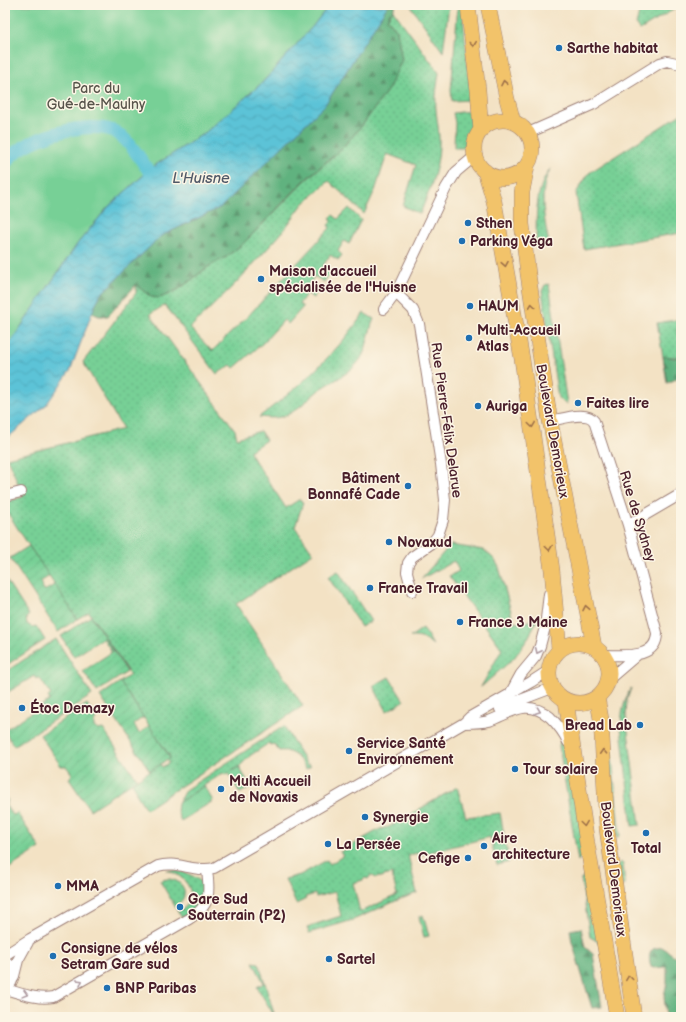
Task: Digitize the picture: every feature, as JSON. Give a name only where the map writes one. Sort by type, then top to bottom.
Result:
[{"type":"main road","points":[[468,5],[478,90],[480,131]]},
{"type":"main road","points":[[488,5],[507,99],[513,121]]},
{"type":"main road","points":[[475,156],[474,146],[480,131],[488,124],[497,120],[513,121],[524,128],[528,133]]},
{"type":"main road","name":"Boulevard Demorieux","points":[[528,133],[532,142],[532,152],[527,166],[522,192],[522,224],[528,274],[550,421],[599,651]]},
{"type":"main road","name":"Boulevard Demorieux","points":[[475,156],[477,162],[485,171],[494,201],[522,359],[552,570],[559,649]]},
{"type":"main road","points":[[485,171],[494,176],[505,178],[515,175],[527,166]]},
{"type":"main road","points":[[581,642],[599,651],[609,669],[609,679],[605,689],[597,697],[584,703],[578,704],[561,698],[552,688],[548,677],[548,671],[552,658],[559,649],[566,645],[581,642]]},
{"type":"main road","name":"Boulevard Demorieux","points":[[597,697],[601,719],[607,829],[634,1017]]},
{"type":"main road","name":"Boulevard Demorieux","points":[[566,701],[587,844],[617,1017]]},
{"type":"street","points":[[528,133],[594,104],[660,63],[667,61],[681,64]]},
{"type":"street","points":[[384,309],[396,293],[446,188],[456,172],[475,156]]},
{"type":"street","name":"Rue Pierre-Félix Delarue","points":[[396,293],[413,310],[419,324],[445,490],[443,520],[438,536],[432,543],[412,557],[408,563],[407,572],[412,591]]},
{"type":"street","name":"Rue de Sydney","points":[[550,421],[585,415],[593,419],[628,525],[657,633],[653,647],[637,655],[609,679]]},
{"type":"street","points":[[5,496],[21,492]]},
{"type":"street","points":[[628,525],[681,494]]},
{"type":"street","points":[[510,694],[521,674],[536,656],[540,646],[545,627],[552,570]]},
{"type":"street","name":"Rue de Sydney","points":[[599,651],[637,655]]},
{"type":"street","points":[[469,723],[470,716],[548,671]]},
{"type":"street","points":[[5,955],[30,939],[158,866],[169,864],[198,870],[214,868],[469,723],[510,704],[552,688]]},
{"type":"street","name":"Boulevard Demorieux","points":[[469,723],[488,721],[520,708],[536,710],[546,715],[560,727],[568,741],[578,785]]},
{"type":"street","points":[[5,989],[32,996],[45,998],[53,997],[182,923],[197,914],[206,903],[209,892],[207,870]]},
{"type":"street","points":[[5,989],[11,983],[18,960],[30,939]]},
{"type":"street","points":[[5,962],[12,968],[14,976]]},
{"type":"green space","name":"Parc du Gué-de-Maulny","points":[[5,5],[329,5],[313,26],[262,83],[206,132],[154,166],[109,206],[78,243],[5,350]]},
{"type":"green space","points":[[388,5],[396,5],[387,19],[397,30],[402,60],[389,88],[361,127],[339,151],[304,181],[243,244],[226,257],[208,267],[182,287],[159,298],[151,297],[136,285],[108,316],[99,316],[92,313],[100,295],[161,236],[221,207],[325,105]]},
{"type":"green space","points":[[410,5],[449,5],[443,52]]},
{"type":"green space","points":[[458,5],[462,5],[471,100],[452,101],[451,90]]},
{"type":"green space","points":[[641,5],[674,5],[676,8],[640,30],[636,25]]},
{"type":"green space","points":[[393,10],[439,73],[436,92],[439,137],[437,164],[427,198],[420,214],[403,206],[416,165],[387,154],[376,188],[364,214],[329,181],[303,204],[280,235],[236,283],[190,328],[212,351],[247,317],[330,228],[328,225],[332,221],[330,218],[333,215],[338,219],[349,208],[361,220],[349,244],[344,241],[338,251],[342,255],[338,260],[330,255],[323,266],[331,271],[324,282],[314,276],[308,287],[316,293],[313,298],[307,293],[299,304],[303,307],[288,324],[284,320],[262,344],[234,368],[231,365],[217,374],[165,305],[150,314],[235,430],[237,438],[260,431],[266,440],[250,451],[251,455],[286,508],[300,499],[303,503],[295,527],[313,553],[236,604],[303,706],[146,809],[135,792],[137,791],[132,783],[160,764],[162,767],[169,763],[167,760],[170,757],[120,682],[130,675],[89,612],[77,619],[5,509],[5,502],[23,497],[7,458],[123,429],[83,362],[136,293],[136,285],[151,297],[170,294],[182,287],[208,267],[226,257],[243,244],[305,181],[339,151],[361,127],[389,88],[397,30],[387,19]]},
{"type":"green space","points":[[471,111],[471,130],[466,143],[463,148],[454,148],[455,123],[453,113]]},
{"type":"green space","points":[[681,114],[681,233],[584,249],[576,193],[589,173]]},
{"type":"green space","points":[[551,168],[544,187],[543,196],[544,216],[549,245],[536,248],[537,206],[541,186]]},
{"type":"green space","points":[[549,284],[567,404],[558,398],[542,291],[545,285]]},
{"type":"green space","points":[[364,313],[374,319],[365,350],[356,365],[318,391],[291,413],[276,418],[259,417],[313,373],[343,341]]},
{"type":"green space","points":[[681,319],[681,328],[677,329],[677,334],[681,340],[681,356],[663,357],[657,323]]},
{"type":"green space","points":[[666,356],[674,358],[681,356],[681,377],[667,383],[663,357]]},
{"type":"green space","points":[[450,545],[484,550],[494,559],[499,567],[514,623],[537,620],[527,640],[514,658],[481,687],[502,649],[449,576],[459,571],[454,561],[421,579]]},
{"type":"green space","points":[[29,546],[50,577],[40,582],[44,590],[53,586],[54,583],[77,619],[58,632],[10,558]]},
{"type":"green space","points":[[338,571],[371,621],[361,627],[328,577]]},
{"type":"green space","points":[[5,578],[29,615],[26,618],[27,624],[32,627],[36,626],[45,640],[5,666]]},
{"type":"green space","points":[[91,616],[127,672],[97,692],[83,671],[112,652],[103,638],[74,657],[61,636]]},
{"type":"green space","points":[[423,628],[433,645],[422,638],[410,637]]},
{"type":"green space","points":[[56,639],[92,695],[14,746],[5,730],[50,700],[48,697],[51,695],[39,677],[36,679],[34,676],[5,694],[5,672]]},
{"type":"green space","points":[[389,677],[404,701],[387,711],[373,686]]},
{"type":"green space","points":[[120,682],[144,718],[134,724],[138,732],[140,733],[149,725],[170,758],[150,771],[100,696]]},
{"type":"green space","points":[[631,688],[627,699],[626,716],[640,825],[632,826],[621,728],[623,707]]},
{"type":"green space","points":[[87,704],[96,719],[94,722],[94,727],[98,730],[103,729],[137,779],[90,810],[69,779],[72,774],[66,766],[61,766],[40,735]]},
{"type":"green space","points":[[284,726],[307,765],[309,764],[311,766],[306,769],[292,753],[279,751],[274,744],[271,745],[269,743],[251,755],[239,767],[225,775],[223,773],[178,803],[185,790]]},
{"type":"green space","points":[[606,737],[610,737],[620,836],[618,837],[616,837]]},
{"type":"green space","points":[[563,739],[565,740],[588,849],[578,861],[559,746],[560,741]]},
{"type":"green space","points":[[239,767],[251,787],[240,793],[228,773]]},
{"type":"green space","points":[[204,786],[213,801],[181,821],[177,812],[178,803]]},
{"type":"green space","points":[[457,787],[466,817],[500,813],[509,862],[497,865],[490,837],[419,855],[418,853],[408,855],[417,893],[353,920],[309,933],[307,927],[341,916],[335,892],[316,897],[315,894],[305,897],[306,899],[296,904],[285,879],[300,875],[327,860],[330,864],[343,856],[340,852],[380,829],[389,827]],"holes":[[[392,874],[397,895],[360,912],[353,883],[366,878],[368,879],[371,875],[376,878]]]},
{"type":"green space","points":[[5,796],[8,801],[6,806],[12,814],[14,815],[17,813],[40,848],[8,869],[5,865]]},
{"type":"green space","points":[[620,862],[623,864],[625,885],[621,886],[618,865]]},
{"type":"green space","points":[[591,868],[605,946],[590,937],[581,879]]},
{"type":"green space","points":[[166,870],[188,874],[202,883],[205,888],[204,894],[197,906],[182,918],[160,881],[166,879],[172,880],[181,885],[184,889],[184,894],[183,899],[178,904],[182,910],[188,904],[190,898],[188,886],[179,876]]},
{"type":"green space","points":[[423,915],[429,936],[424,937],[419,917]]},
{"type":"green space","points":[[581,928],[585,947],[593,954],[602,1007],[592,1008],[572,942],[570,930]]},
{"type":"green space","points":[[662,947],[681,959],[681,1017],[666,1017],[664,996],[667,982],[667,969],[665,967],[651,967],[649,957],[651,951]]},
{"type":"green space","points":[[253,962],[259,963],[275,1017],[257,987],[264,983]]},
{"type":"water","name":"L'Huisne","points":[[329,5],[388,5],[325,105],[221,207],[161,236],[100,295],[70,371],[46,405],[5,440],[5,350],[78,243],[109,206],[154,166],[206,132],[262,83],[313,26]]},
{"type":"waterway","points":[[5,164],[13,155],[25,146],[40,139],[74,129],[91,128],[106,129],[117,133],[130,145],[149,171]]},
{"type":"place","name":"Sarthe habitat","points":[[559,48]]},
{"type":"place","name":"Sthen","points":[[468,223]]},
{"type":"place","name":"Parking Véga","points":[[462,241]]},
{"type":"place","name":"Maison d'accueil spécialisée de l'Huisne","points":[[261,279]]},
{"type":"place","name":"HAUM","points":[[470,306]]},
{"type":"place","name":"Multi-Accueil Atlas","points":[[469,338]]},
{"type":"place","name":"Faites lire","points":[[578,403]]},
{"type":"place","name":"Auriga","points":[[478,406]]},
{"type":"place","name":"Bâtiment Bonnafé Cade","points":[[408,486]]},
{"type":"place","name":"Novaxud","points":[[389,542]]},
{"type":"place","name":"France Travail","points":[[370,588]]},
{"type":"place","name":"France 3 Maine","points":[[460,622]]},
{"type":"place","name":"Étoc Demazy","points":[[22,708]]},
{"type":"place","name":"Bread Lab","points":[[640,725]]},
{"type":"place","name":"Service Santé Environnement","points":[[349,751]]},
{"type":"place","name":"Tour solaire","points":[[515,769]]},
{"type":"place","name":"Multi Accueil de Novaxis","points":[[221,789]]},
{"type":"place","name":"Synergie","points":[[365,817]]},
{"type":"place","name":"Total","points":[[646,833]]},
{"type":"place","name":"La Persée","points":[[328,844]]},
{"type":"place","name":"Aire architecture","points":[[484,846]]},
{"type":"place","name":"Cefige","points":[[468,858]]},
{"type":"place","name":"MMA","points":[[58,886]]},
{"type":"place","name":"Gare Sud Souterrain (P2)","points":[[180,907]]},
{"type":"place","name":"Consigne de vélos Setram Gare sud","points":[[53,956]]},
{"type":"place","name":"Sartel","points":[[329,959]]},
{"type":"place","name":"BNP Paribas","points":[[107,988]]}]
